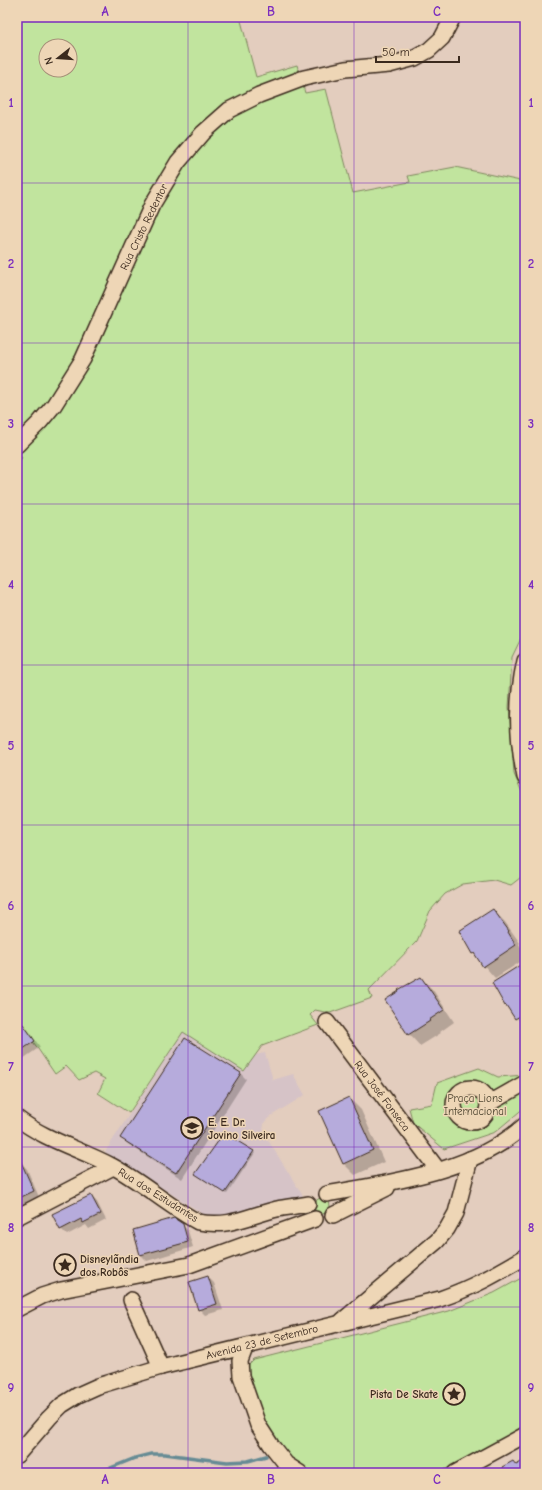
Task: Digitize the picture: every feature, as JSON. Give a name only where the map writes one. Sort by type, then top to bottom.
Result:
[{"type":"street","name":"Rua Cristo Redentor","points":[[17,445],[40,422],[54,405],[83,359],[152,205],[178,162],[203,133],[230,110],[259,95],[304,78],[345,69],[389,65],[415,58],[429,50],[442,38],[453,17]]},
{"type":"street","points":[[525,661],[518,714],[522,765],[525,778]]},
{"type":"street","name":"Rua José Fonseca","points":[[327,1022],[438,1170]]},
{"type":"street","points":[[488,1104],[525,1083]]},
{"type":"street","name":"Rua dos Estudantes","points":[[17,1118],[42,1134],[114,1167],[198,1222],[228,1224],[278,1209],[308,1204]]},
{"type":"street","points":[[315,1219],[308,1211],[308,1204],[312,1199],[326,1194],[412,1177],[470,1159],[493,1147],[525,1125]]},
{"type":"street","points":[[340,1322],[437,1242],[448,1229],[456,1213],[470,1159]]},
{"type":"street","points":[[17,1217],[114,1167]]},
{"type":"street","points":[[17,1309],[27,1302],[61,1290],[189,1265],[315,1219],[333,1215],[412,1177]]},
{"type":"street","points":[[326,1194],[333,1197],[336,1201],[336,1210],[333,1215]]},
{"type":"street","name":"Avenida 23 de Setembro","points":[[17,1455],[62,1405],[78,1395],[98,1386],[162,1367],[245,1348],[340,1322],[440,1299],[483,1281],[525,1256]]},
{"type":"street","points":[[132,1300],[162,1367]]},
{"type":"street","points":[[245,1348],[240,1361],[241,1376],[258,1425],[271,1446],[286,1464],[300,1473]]},
{"type":"street","points":[[464,1471],[525,1435]]},
{"type":"shaded area","name":"E. E. Dr. Jovino Silveira","points":[[183,1032],[241,1058],[265,1053],[273,1080],[293,1074],[305,1095],[271,1116],[264,1124],[263,1132],[303,1196],[225,1215],[208,1217],[105,1152]]},
{"type":"green space","points":[[17,17],[240,17],[256,77],[297,65],[305,93],[326,89],[353,193],[410,182],[408,176],[455,167],[525,182],[525,630],[512,657],[509,707],[514,774],[525,799],[525,874],[511,885],[494,880],[463,884],[445,894],[430,911],[417,941],[369,990],[372,998],[330,1013],[315,1010],[310,1015],[318,1025],[262,1046],[244,1071],[183,1032],[129,1113],[98,1093],[105,1079],[94,1073],[79,1080],[66,1066],[55,1074],[17,1018],[17,463],[22,458],[17,452]]},
{"type":"green space","name":"Praça Lions Internacional","points":[[479,1068],[498,1077],[525,1075],[525,1107],[495,1132],[444,1149],[413,1123],[409,1108],[432,1104],[437,1083]]},
{"type":"green space","points":[[322,1198],[329,1203],[330,1206],[325,1213],[322,1214],[315,1209],[314,1206],[319,1199]]},
{"type":"green space","points":[[525,1276],[525,1428],[438,1473],[306,1473],[294,1465],[272,1436],[257,1407],[248,1375],[249,1365],[254,1360],[449,1311],[494,1293]]},
{"type":"building","points":[[493,909],[509,931],[508,932],[516,945],[483,967],[474,953],[472,954],[459,931]]},
{"type":"building","points":[[525,962],[525,1013],[515,1019],[506,1005],[505,1006],[492,983]]},
{"type":"building","points":[[421,977],[444,1010],[408,1035],[385,1000],[399,991],[398,990]]},
{"type":"building","points":[[23,1024],[35,1041],[17,1053],[17,1028]]},
{"type":"building","points":[[185,1038],[241,1073],[176,1173],[120,1138]]},
{"type":"building","points":[[349,1097],[373,1150],[343,1164],[319,1111]]},
{"type":"building","points":[[224,1133],[254,1151],[225,1193],[195,1174]]},
{"type":"building","points":[[17,1153],[34,1191],[17,1199]]},
{"type":"building","points":[[91,1195],[101,1214],[83,1223],[81,1219],[60,1230],[52,1214]]},
{"type":"building","points":[[174,1218],[183,1224],[188,1242],[140,1255],[133,1230]]},
{"type":"building","points":[[208,1276],[217,1304],[198,1310],[189,1282]]},
{"type":"building","points":[[525,1460],[525,1473],[501,1473],[504,1471],[502,1467],[513,1461],[516,1465]]},
{"type":"waterway","points":[[98,1473],[135,1458],[151,1454],[165,1454],[227,1462],[248,1461],[266,1456]]},
{"type":"place","name":"E. E. Dr. Jovino Silveira","points":[[192,1128]]},
{"type":"place","name":"Disneylãndia dos Robôs","points":[[65,1265]]},
{"type":"place","name":"Pista De Skate","points":[[454,1394]]}]
